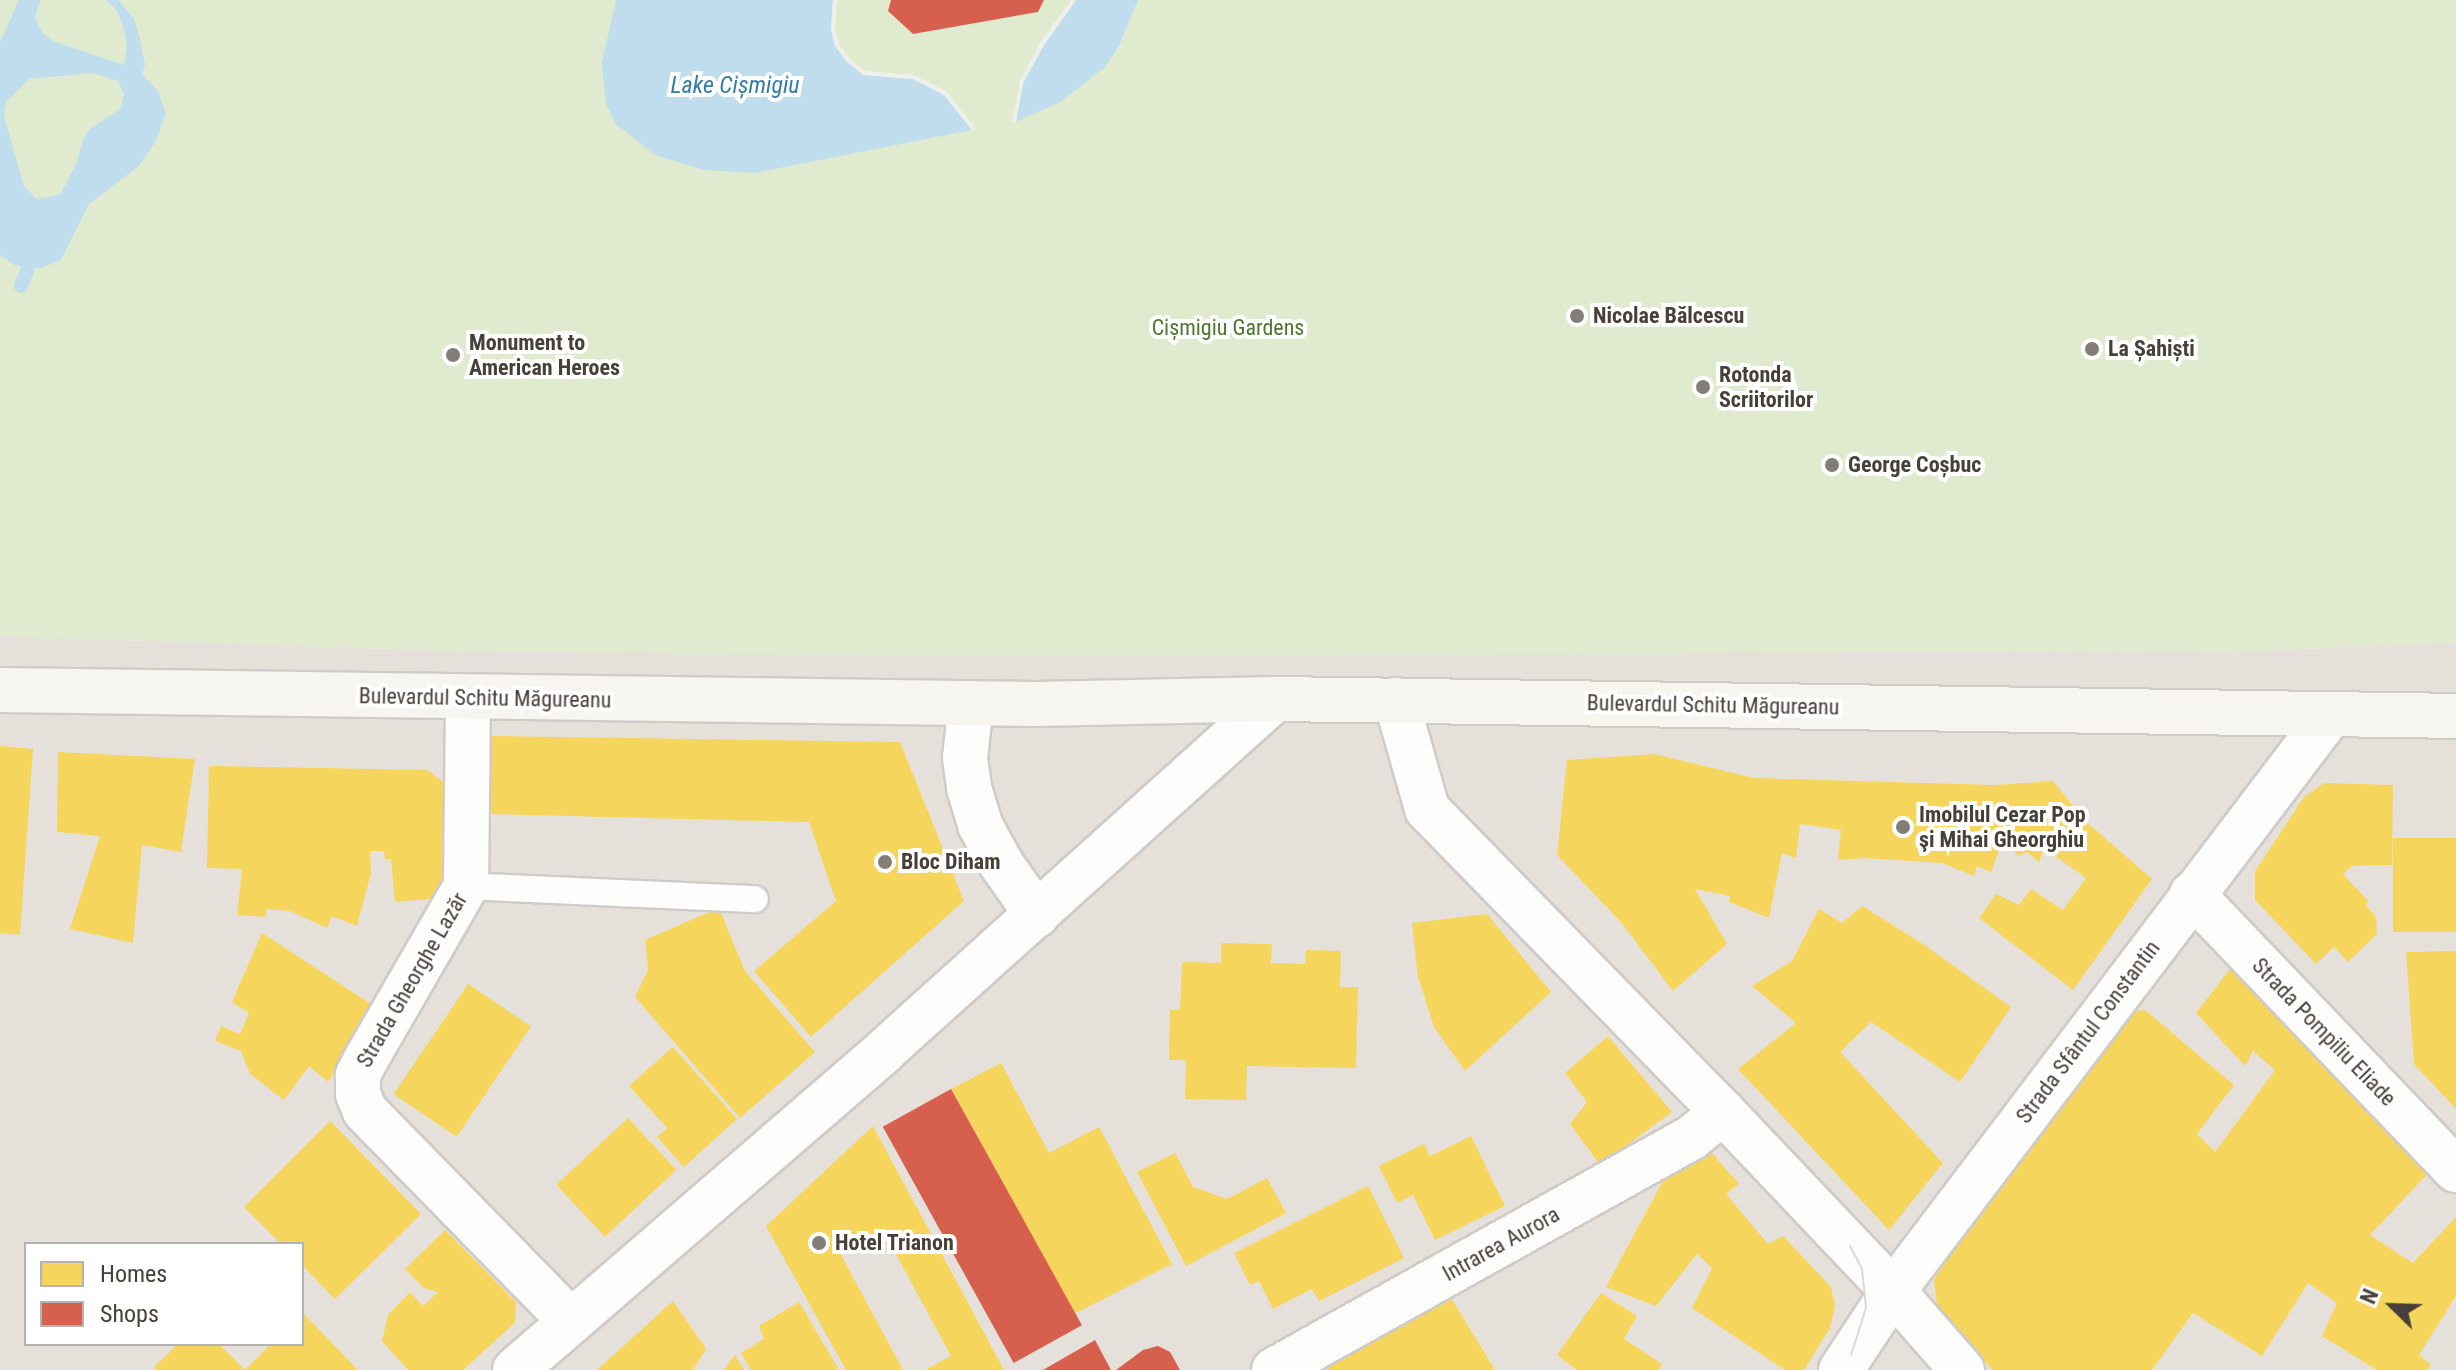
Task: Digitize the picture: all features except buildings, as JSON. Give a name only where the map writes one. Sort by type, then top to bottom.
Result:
[{"type":"main road","name":"Bulevardul Schitu Măgureanu","points":[[0,690],[971,703],[1396,700],[2456,716]]},
{"type":"street","name":"Strada Gheorghe Lazăr","points":[[468,698],[466,886],[365,1061],[358,1075],[358,1094],[365,1111],[571,1321]]},
{"type":"street","points":[[515,1370],[1037,915],[1275,699]]},
{"type":"street","points":[[1396,700],[1427,809],[1723,1112],[1893,1291],[1962,1370]]},
{"type":"street","points":[[971,703],[965,758],[969,788],[980,825],[1002,865],[1037,915]]},
{"type":"street","name":"Strada Sfântul Constantin","points":[[1846,1363],[1893,1291],[2331,714]]},
{"type":"street","name":"Strada Pompiliu Eliade","points":[[2192,894],[2456,1170]]},
{"type":"street","name":"Intrarea Aurora","points":[[1274,1370],[1691,1138],[1723,1112]]},
{"type":"lane","points":[[466,886],[755,899]]},
{"type":"shaded area","points":[[0,636],[485,652],[1022,656],[2249,651],[2456,643],[2456,1370],[0,1370]]},
{"type":"green space","name":"Cișmigiu Gardens","points":[[0,0],[2456,0],[2456,643],[2249,651],[1022,656],[485,652],[0,636]]},
{"type":"water","points":[[19,0],[40,0],[35,19],[43,33],[53,41],[124,65],[127,44],[123,25],[116,9],[106,0],[119,0],[134,19],[139,35],[145,65],[142,74],[158,91],[166,114],[155,142],[139,166],[89,204],[61,260],[41,268],[14,265],[0,255],[0,42]],"holes":[[[92,73],[118,81],[124,94],[120,109],[90,129],[84,137],[77,162],[60,195],[36,199],[24,186],[4,116],[6,102],[29,79]]]},
{"type":"water","name":"Lake Cișmigiu","points":[[616,0],[833,0],[831,28],[835,46],[863,75],[913,79],[945,95],[972,130],[754,173],[704,170],[655,155],[616,124],[606,104],[602,62]]},
{"type":"water","points":[[1076,0],[1138,0],[1119,46],[1104,68],[1060,102],[1016,122],[1023,83],[1044,45]]},
{"type":"pier","points":[[833,0],[837,0],[835,28],[839,44],[849,58],[864,71],[914,75],[946,91],[976,129],[972,130],[944,95],[913,79],[863,75],[846,61],[835,46],[831,28]]},
{"type":"pier","points":[[1071,0],[1076,0],[1044,45],[1023,83],[1016,122],[1012,123],[1020,81],[1040,43]]},
{"type":"waterway","points":[[21,286],[28,268]]},
{"type":"tram line","points":[[1850,1246],[1862,1269],[1866,1308],[1851,1355]]},
{"type":"place","name":"Nicolae Bălcescu","points":[[1577,316]]},
{"type":"place","name":"La Șahiști","points":[[2092,349]]},
{"type":"place","name":"Monument to American Heroes","points":[[453,355]]},
{"type":"place","name":"Rotonda Scriitorilor","points":[[1703,387]]},
{"type":"place","name":"George Coșbuc","points":[[1832,465]]},
{"type":"place","name":"Imobilul Cezar Pop şi Mihai Gheorghiu","points":[[1903,827]]},
{"type":"place","name":"Bloc Diham","points":[[885,862]]},
{"type":"place","name":"Hotel Trianon","points":[[819,1243]]}]
